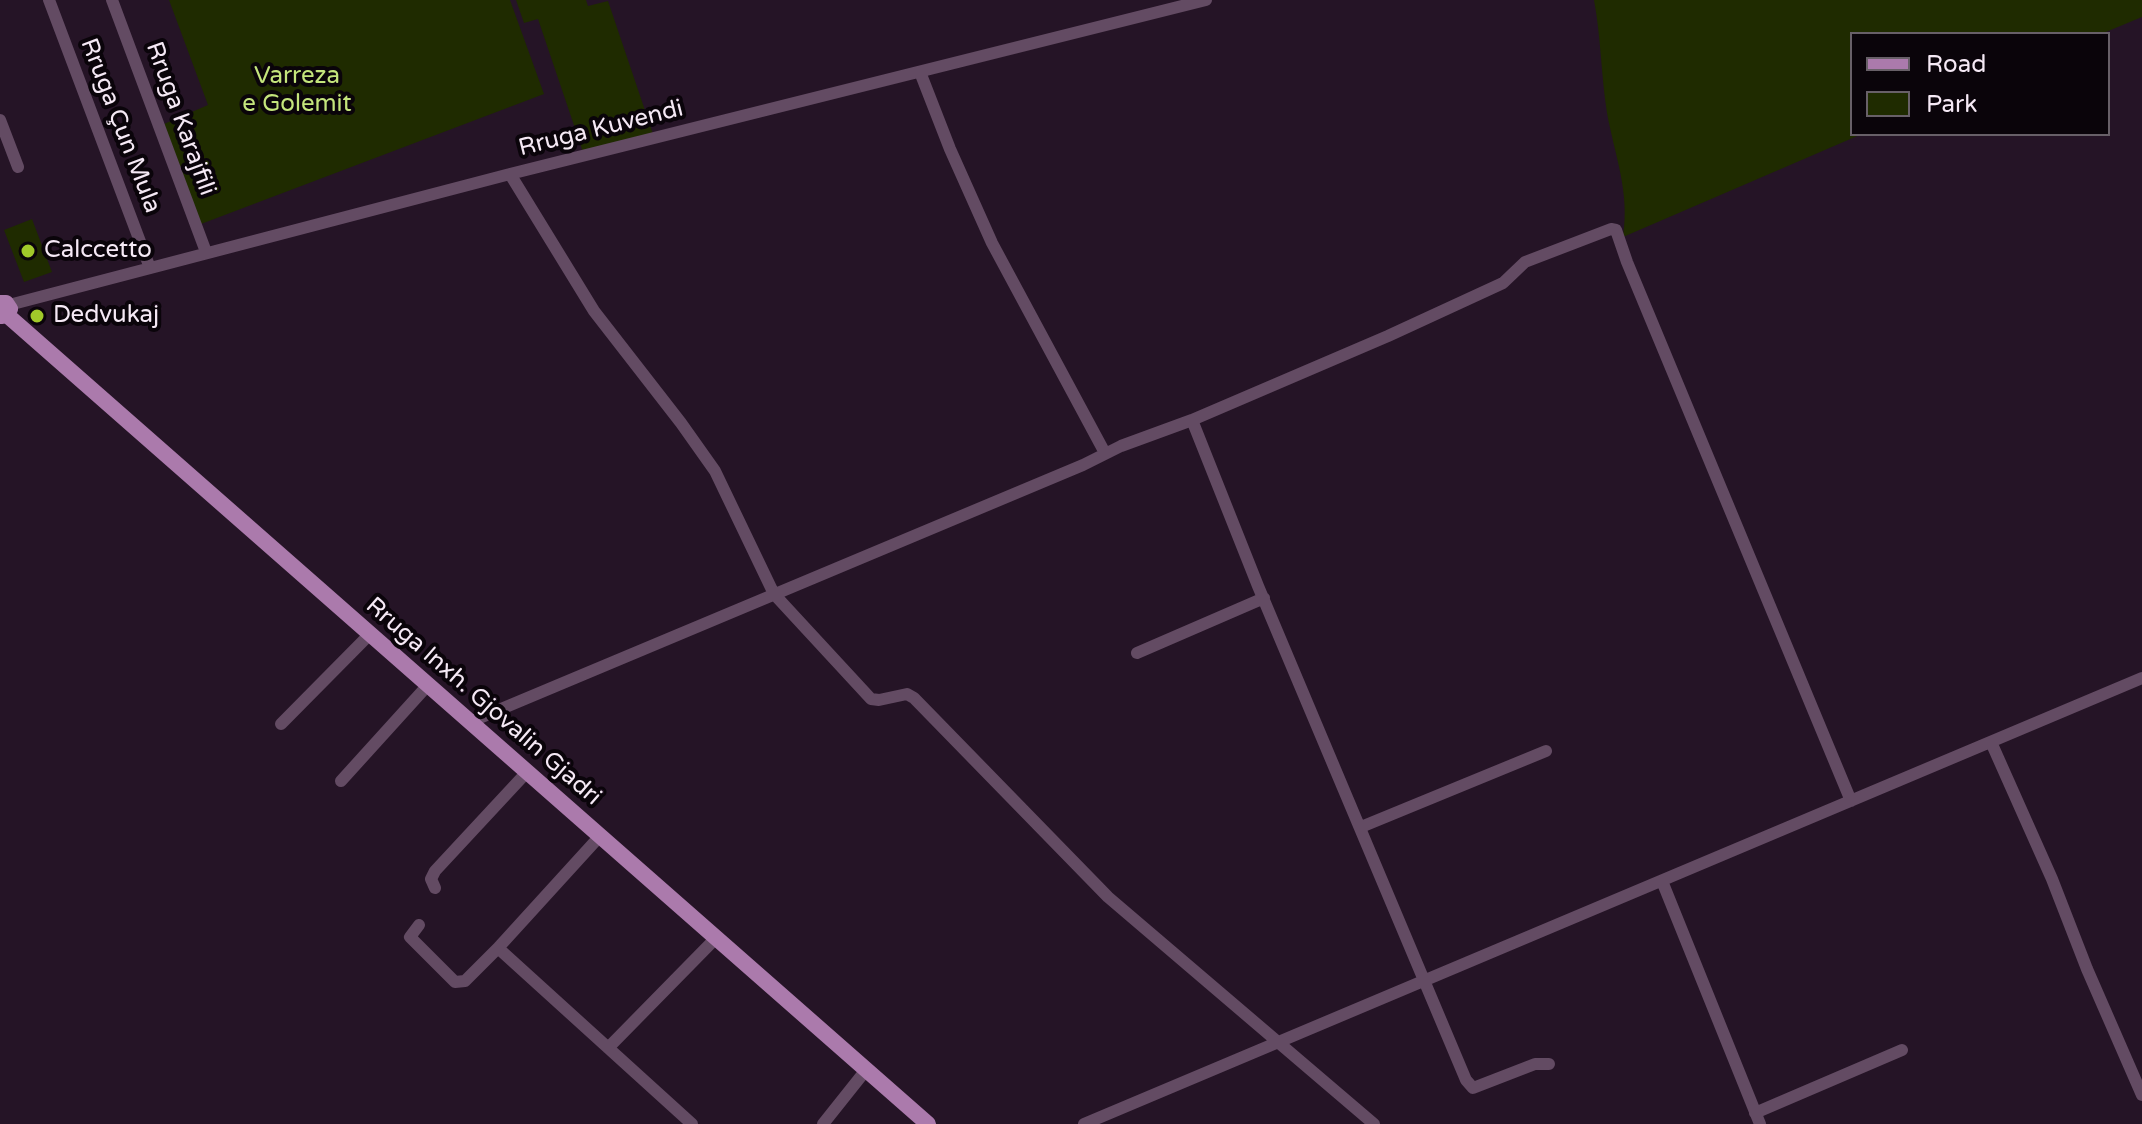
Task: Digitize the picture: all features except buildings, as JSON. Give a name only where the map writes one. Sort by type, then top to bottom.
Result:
[{"type":"main road","name":"Rruga Inxh. Gjovalin Gjadri","points":[[4,310],[928,1124]]},
{"type":"street","name":"Rruga Çun Mula","points":[[49,0],[150,268]]},
{"type":"street","name":"Rruga Karajfili","points":[[112,0],[206,252]]},
{"type":"street","name":"Rruga Kuvendi","points":[[4,310],[206,252],[1206,0]]},
{"type":"street","points":[[920,72],[992,243],[1105,453]]},
{"type":"street","points":[[0,120],[18,167]]},
{"type":"street","points":[[510,174],[594,311],[715,471],[774,594],[871,699],[907,694],[914,698],[1108,897],[1374,1124]]},
{"type":"street","points":[[470,722],[1388,336],[1503,283],[1525,262],[1611,229],[1616,230],[1851,801]]},
{"type":"street","points":[[1192,420],[1466,1080],[1473,1088],[1535,1064],[1549,1064]]},
{"type":"street","points":[[1137,653],[1264,598]]},
{"type":"street","points":[[281,724],[370,634]]},
{"type":"street","points":[[1084,1124],[2142,678]]},
{"type":"street","points":[[341,781],[428,685]]},
{"type":"street","points":[[1991,742],[2047,866],[2087,969],[2142,1095]]},
{"type":"street","points":[[1361,827],[1546,751]]},
{"type":"street","points":[[435,888],[431,879],[435,871],[527,772]]},
{"type":"street","points":[[419,925],[410,937],[455,982],[465,981],[600,836]]},
{"type":"street","points":[[1662,881],[1757,1118],[1902,1050]]},
{"type":"street","points":[[608,1048],[716,938]]},
{"type":"street","points":[[498,948],[692,1124]]},
{"type":"street","points":[[823,1124],[866,1070]]},
{"type":"green space","name":"Varreza e Golemit","points":[[169,0],[510,0],[544,94],[201,224],[164,124],[208,105]]},
{"type":"green space","points":[[516,0],[586,0],[588,6],[608,1],[653,134],[583,152],[538,19],[524,23]]},
{"type":"green space","points":[[1594,0],[2142,0],[2142,17],[2106,32],[1850,32],[1850,136],[1857,136],[1623,237],[1625,204],[1607,113]]},
{"type":"green space","name":"Calccetto","points":[[32,219],[52,272],[24,282],[4,230]]},
{"type":"place","name":"Calccetto","points":[[28,251]]},
{"type":"place","name":"Dedvukaj","points":[[37,316]]}]
